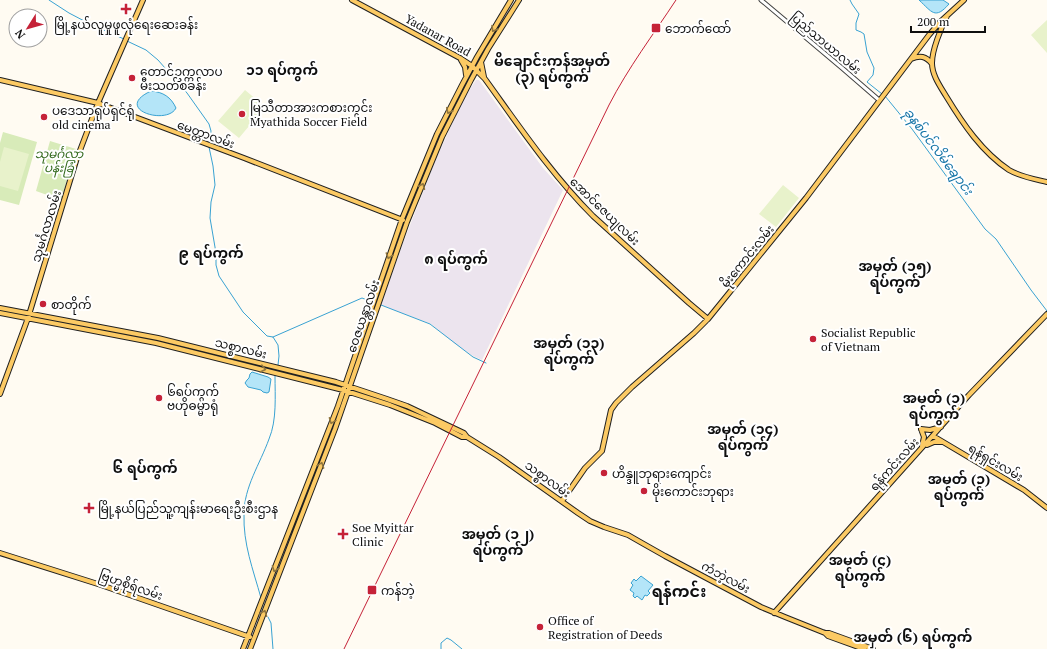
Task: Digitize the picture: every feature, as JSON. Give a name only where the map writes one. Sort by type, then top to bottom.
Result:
[{"type":"main road","name":"သုမင်္ဂလာလမ်း","points":[[0,394],[29,316],[76,161],[98,104],[143,0]]},
{"type":"main road","name":"Yadanar Road","points":[[352,0],[460,58],[472,66]]},
{"type":"main road","name":"ဝေဇယန္တာလမ်း","points":[[352,372],[366,321],[402,219],[437,134],[466,76],[511,0]]},
{"type":"main road","name":"ဝေဇယန္တာလမ်း","points":[[250,649],[314,483],[345,390],[407,222],[442,137],[481,60],[519,0]]},
{"type":"main road","name":"မိုးကောင်းလမ်း","points":[[562,501],[585,468],[602,451],[611,410],[616,403],[708,319],[806,198],[934,28],[964,0]]},
{"type":"main road","points":[[948,15],[934,51],[932,64],[936,79],[956,114],[993,158],[1014,173],[1047,182]]},
{"type":"main road","points":[[909,60],[919,56],[924,57],[932,64]]},
{"type":"main road","points":[[460,58],[466,60],[477,57]]},
{"type":"main road","points":[[460,58],[465,67],[466,76]]},
{"type":"main road","points":[[481,60],[485,79]]},
{"type":"main road","name":"အောင်ဇေယျလမ်း","points":[[472,66],[485,79],[546,163],[582,205],[708,319]]},
{"type":"main road","points":[[471,80],[477,75],[485,79]]},
{"type":"main road","name":"မေတ္တာလမ်း","points":[[0,80],[98,104],[244,158],[407,222]]},
{"type":"main road","points":[[437,134],[442,137]]},
{"type":"main road","name":"သစ္စာလမ်း","points":[[0,308],[29,316],[156,343],[345,390],[357,391],[387,398],[464,433],[467,437],[499,457],[590,521],[620,533]]},
{"type":"main road","name":"သစ္စာလမ်း","points":[[0,313],[29,316],[158,338],[336,382],[347,385],[357,391]]},
{"type":"main road","name":"ရန်ကင်းလမ်း","points":[[774,613],[970,394],[1047,314]]},
{"type":"main road","points":[[366,321],[371,323]]},
{"type":"main road","points":[[336,382],[343,381],[352,372]]},
{"type":"main road","points":[[340,406],[357,391],[352,372]]},
{"type":"main road","points":[[333,387],[338,393],[340,406]]},
{"type":"main road","name":"ဝေဇယန္တာလမ်း","points":[[243,649],[308,481],[340,406]]},
{"type":"main road","points":[[921,448],[924,437],[921,429],[930,430],[941,427],[939,436],[944,443]]},
{"type":"main road","name":"ရန်ရှင်းလမ်း","points":[[933,436],[1024,490],[1047,508]]},
{"type":"main road","points":[[921,448],[934,442],[944,443]]},
{"type":"main road","points":[[308,481],[314,483]]},
{"type":"main road","name":"ကံဘဲ့လမ်း","points":[[620,533],[642,543],[774,613],[824,632],[828,636],[872,649]]},
{"type":"main road","name":"ဗြဟ္မစိုရ်လမ်း","points":[[0,553],[116,590],[254,638]]},
{"type":"main road","points":[[280,553],[286,555]]},
{"type":"main road","name":"ကံဘဲ့လမ်း","points":[[854,644],[864,649]]},
{"type":"street","name":"ပြည်သာယာလမ်း","points":[[761,0],[880,99]]},
{"type":"shaded area","points":[[476,80],[479,80],[543,168],[563,190],[482,360],[455,344],[431,324],[381,305],[403,243],[436,159],[464,98]]},
{"type":"green space","points":[[1047,20],[1047,53],[1031,35]]},
{"type":"green space","name":"မြသီတာအားကစားကွင်း Myathida Soccer Field","points":[[245,90],[265,107],[239,138],[218,121]]},
{"type":"green space","points":[[3,132],[37,142],[19,205],[0,200],[0,143]]},
{"type":"green space","name":"သုမင်္ဂလာ ပန်းခြံ","points":[[50,141],[76,149],[61,200],[36,191]]},
{"type":"green space","points":[[4,147],[29,154],[18,191],[0,186],[0,162]]},
{"type":"green space","points":[[783,185],[799,198],[776,227],[759,214]]},
{"type":"water","points":[[919,0],[943,0],[949,4],[937,13],[931,11]]},
{"type":"water","points":[[151,91],[166,96],[172,101],[176,108],[171,113],[163,115],[146,113],[139,109],[137,104],[141,98]]},
{"type":"water","points":[[252,372],[271,379],[269,392],[267,393],[248,387],[245,383]]},
{"type":"water","points":[[641,576],[653,585],[648,591],[650,593],[647,596],[645,595],[642,600],[637,596],[635,598],[633,596],[634,593],[630,590],[633,585],[631,583],[634,579],[636,581]]},
{"type":"waterway","points":[[49,0],[90,24],[124,39]]},
{"type":"waterway","name":"ခုနစ်ပင်လိမ်ချောင်း","points":[[850,0],[859,14],[856,23],[856,30],[864,34],[867,52],[874,68],[873,75],[867,82],[882,94]]},
{"type":"waterway","points":[[127,41],[146,50],[158,60],[187,93],[209,124],[211,131],[209,144]]},
{"type":"waterway","name":"ခုနစ်ပင်လိမ်ချောင်း","points":[[885,96],[912,129],[985,229],[996,239],[1047,311]]},
{"type":"waterway","points":[[209,147],[215,185],[211,202],[210,218],[216,253],[216,265],[219,276],[243,312],[267,336],[273,337],[278,345],[278,365]]},
{"type":"waterway","points":[[273,337],[362,298],[372,302]]},
{"type":"waterway","points":[[381,305],[430,324],[473,357],[486,363]]},
{"type":"waterway","points":[[261,598],[247,546],[244,514],[250,485],[272,432],[275,408],[275,376]]},
{"type":"waterway","points":[[268,617],[271,623],[273,649]]},
{"type":"waterway","points":[[441,649],[441,643],[447,638],[462,649]]},
{"type":"railway","points":[[344,649],[616,91],[676,0]]},
{"type":"place","name":"မြို့နယ်လူမှုဖူလုံရေးဆေးခန်း","points":[[126,9]]},
{"type":"place","name":"ဘောက်ထော်","points":[[656,28]]},
{"type":"place","name":"တောင်ဥက္ကလာပ မီးသတ်စခန်း","points":[[132,78]]},
{"type":"place","name":"မြသီတာအားကစားကွင်း Myathida Soccer Field","points":[[242,114]]},
{"type":"place","name":"ပဒေသာရုပ်ရှင်ရုံ old cinema","points":[[44,117]]},
{"type":"place","name":"စာတိုက်","points":[[43,304]]},
{"type":"place","name":"Socialist Republic of Vietnam","points":[[813,339]]},
{"type":"place","name":"၆ရပ်ကွက် ဗဟိုဓမ္မာရုံ","points":[[159,398]]},
{"type":"place","name":"ဟိန္ဒူဘုရားကျောင်း","points":[[604,473]]},
{"type":"place","name":"မိုးကောင်းဘုရား","points":[[644,491]]},
{"type":"place","name":"မြို့နယ်ပြည်သူ့ကျန်းမာရေးဦးစီးဌာန","points":[[89,508]]},
{"type":"place","name":"Soe Myittar Clinic","points":[[343,534]]},
{"type":"place","name":"ကန်ဘဲ့","points":[[372,590]]},
{"type":"place","name":"Office of Registration of Deeds","points":[[540,627]]},
{"type":"district","name":"မိချောင်းကန်အမှတ် (၃) ရပ်ကွက်","points":[[552,68]]},
{"type":"district","name":"၁၁ ရပ်ကွက်","points":[[282,69]]},
{"type":"district","name":"၉ ရပ်ကွက်","points":[[211,252]]},
{"type":"district","name":"၈ ရပ်ကွက်","points":[[456,258]]},
{"type":"district","name":"အမှတ် (၁၅) ရပ်ကွက်","points":[[895,274]]},
{"type":"district","name":"အမှတ် (၁၃) ရပ်ကွက်","points":[[569,350]]},
{"type":"district","name":"အမှတ် (၁) ရပ်ကွက်","points":[[934,406]]},
{"type":"district","name":"အမှတ် (၁၄) ရပ်ကွက်","points":[[743,436]]},
{"type":"district","name":"၆ ရပ်ကွက်","points":[[145,467]]},
{"type":"district","name":"အမှတ် (၃) ရပ်ကွက်","points":[[959,486]]},
{"type":"district","name":"အမှတ် (၁၂) ရပ်ကွက်","points":[[498,542]]},
{"type":"district","name":"အမှတ် (၄) ရပ်ကွက်","points":[[860,568]]},
{"type":"district","name":"ရန်ကင်း","points":[[679,591]]},
{"type":"district","name":"အမှတ် (၆) ရပ်ကွက်","points":[[913,636]]}]
